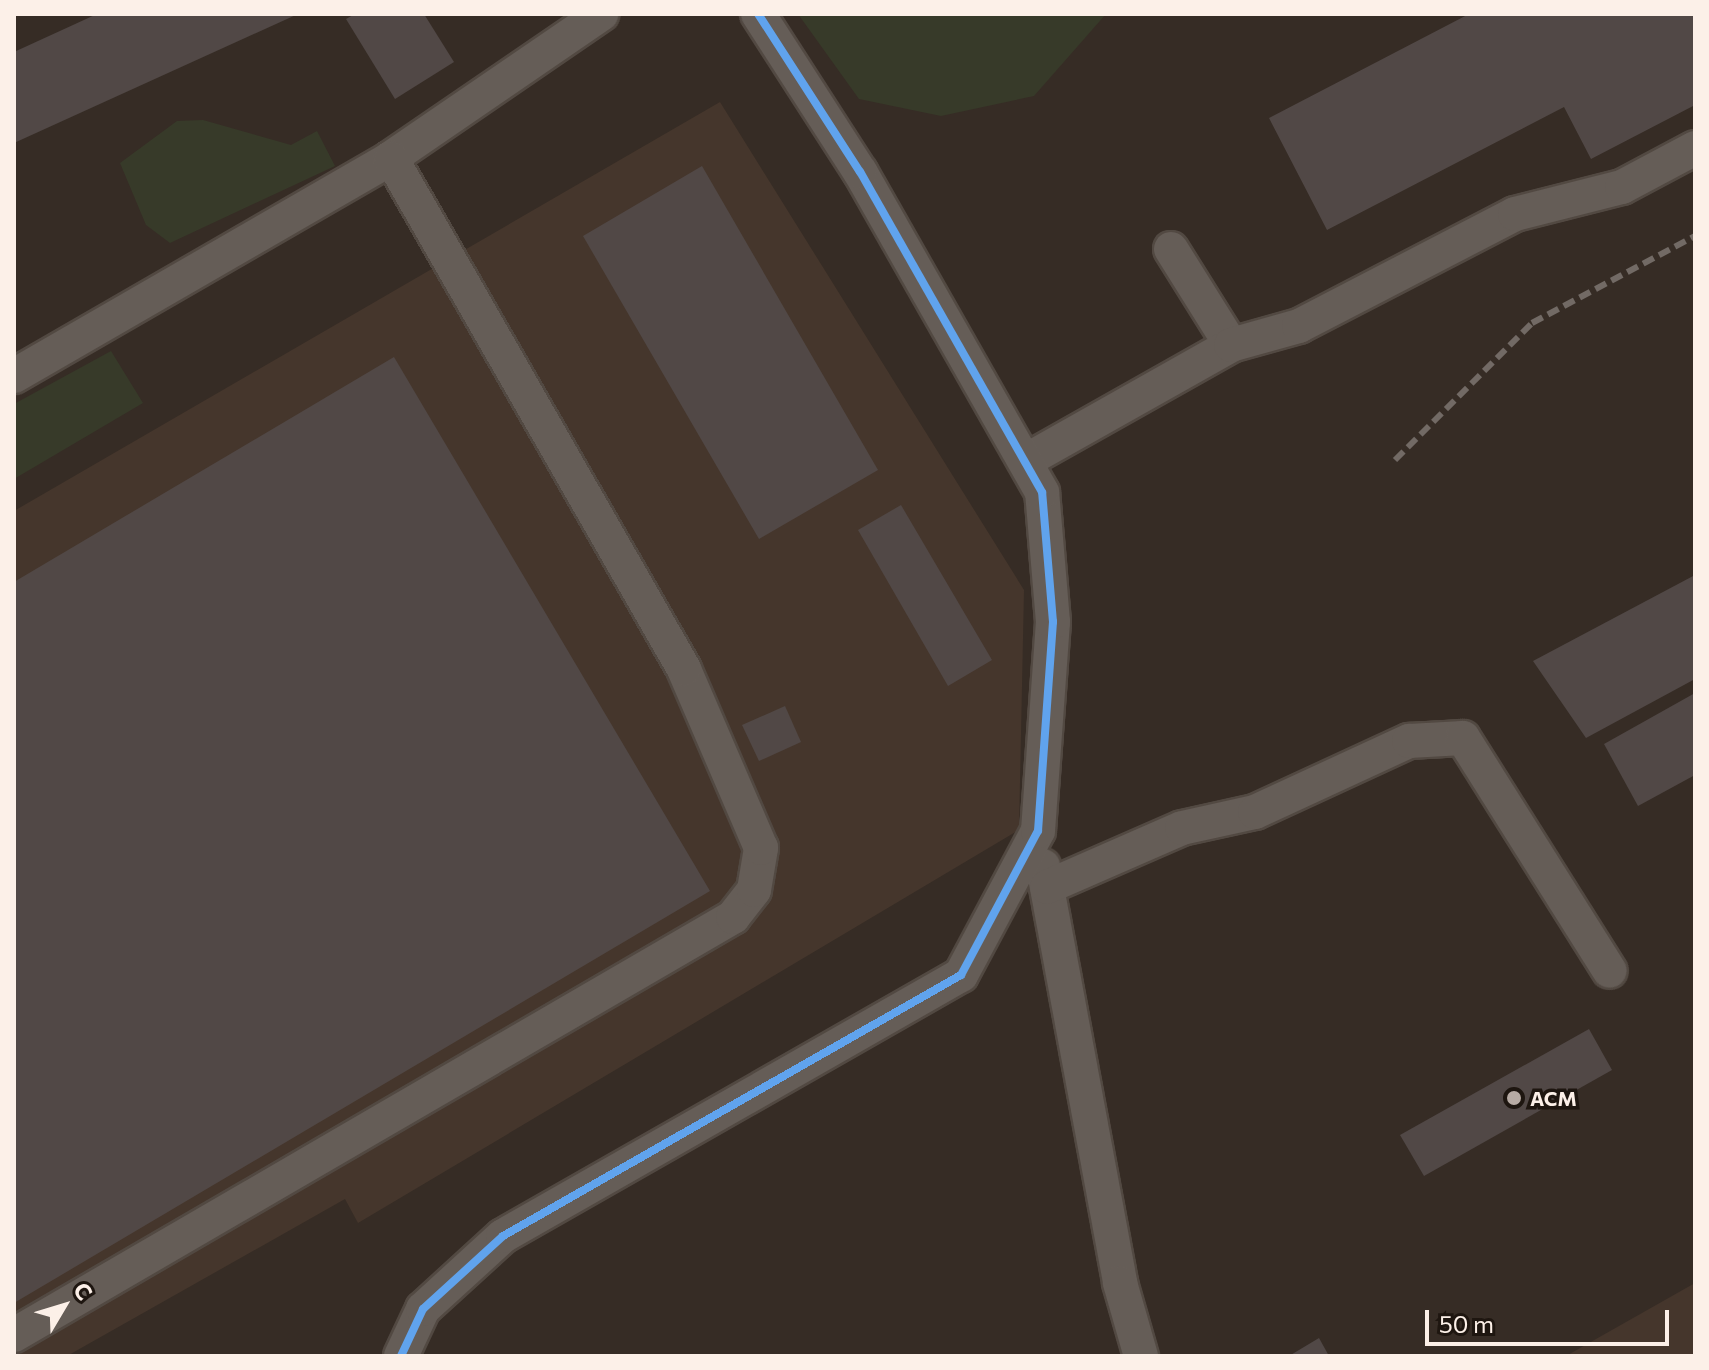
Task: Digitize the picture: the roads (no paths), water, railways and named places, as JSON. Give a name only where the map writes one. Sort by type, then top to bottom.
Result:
[{"type":"street","points":[[14,376],[391,158],[601,14]]},
{"type":"street","points":[[758,14],[1029,459],[1042,492],[1053,622],[1038,831],[1120,1283],[1141,1356]]},
{"type":"street","points":[[1029,459],[1231,345],[1299,326],[1515,214],[1622,187],[1695,148]]},
{"type":"street","points":[[14,1335],[733,917],[754,890],[761,848],[684,669],[391,158]]},
{"type":"street","points":[[1171,249],[1231,345]]},
{"type":"street","points":[[1047,887],[1182,828],[1255,812],[1409,741],[1463,738],[1610,971]]},
{"type":"street","points":[[401,1356],[423,1309],[503,1236],[961,975],[1038,831]]},
{"type":"railway","points":[[1395,460],[1532,323],[1695,236]]},
{"type":"place","name":"АСМ","points":[[1514,1098]]}]
